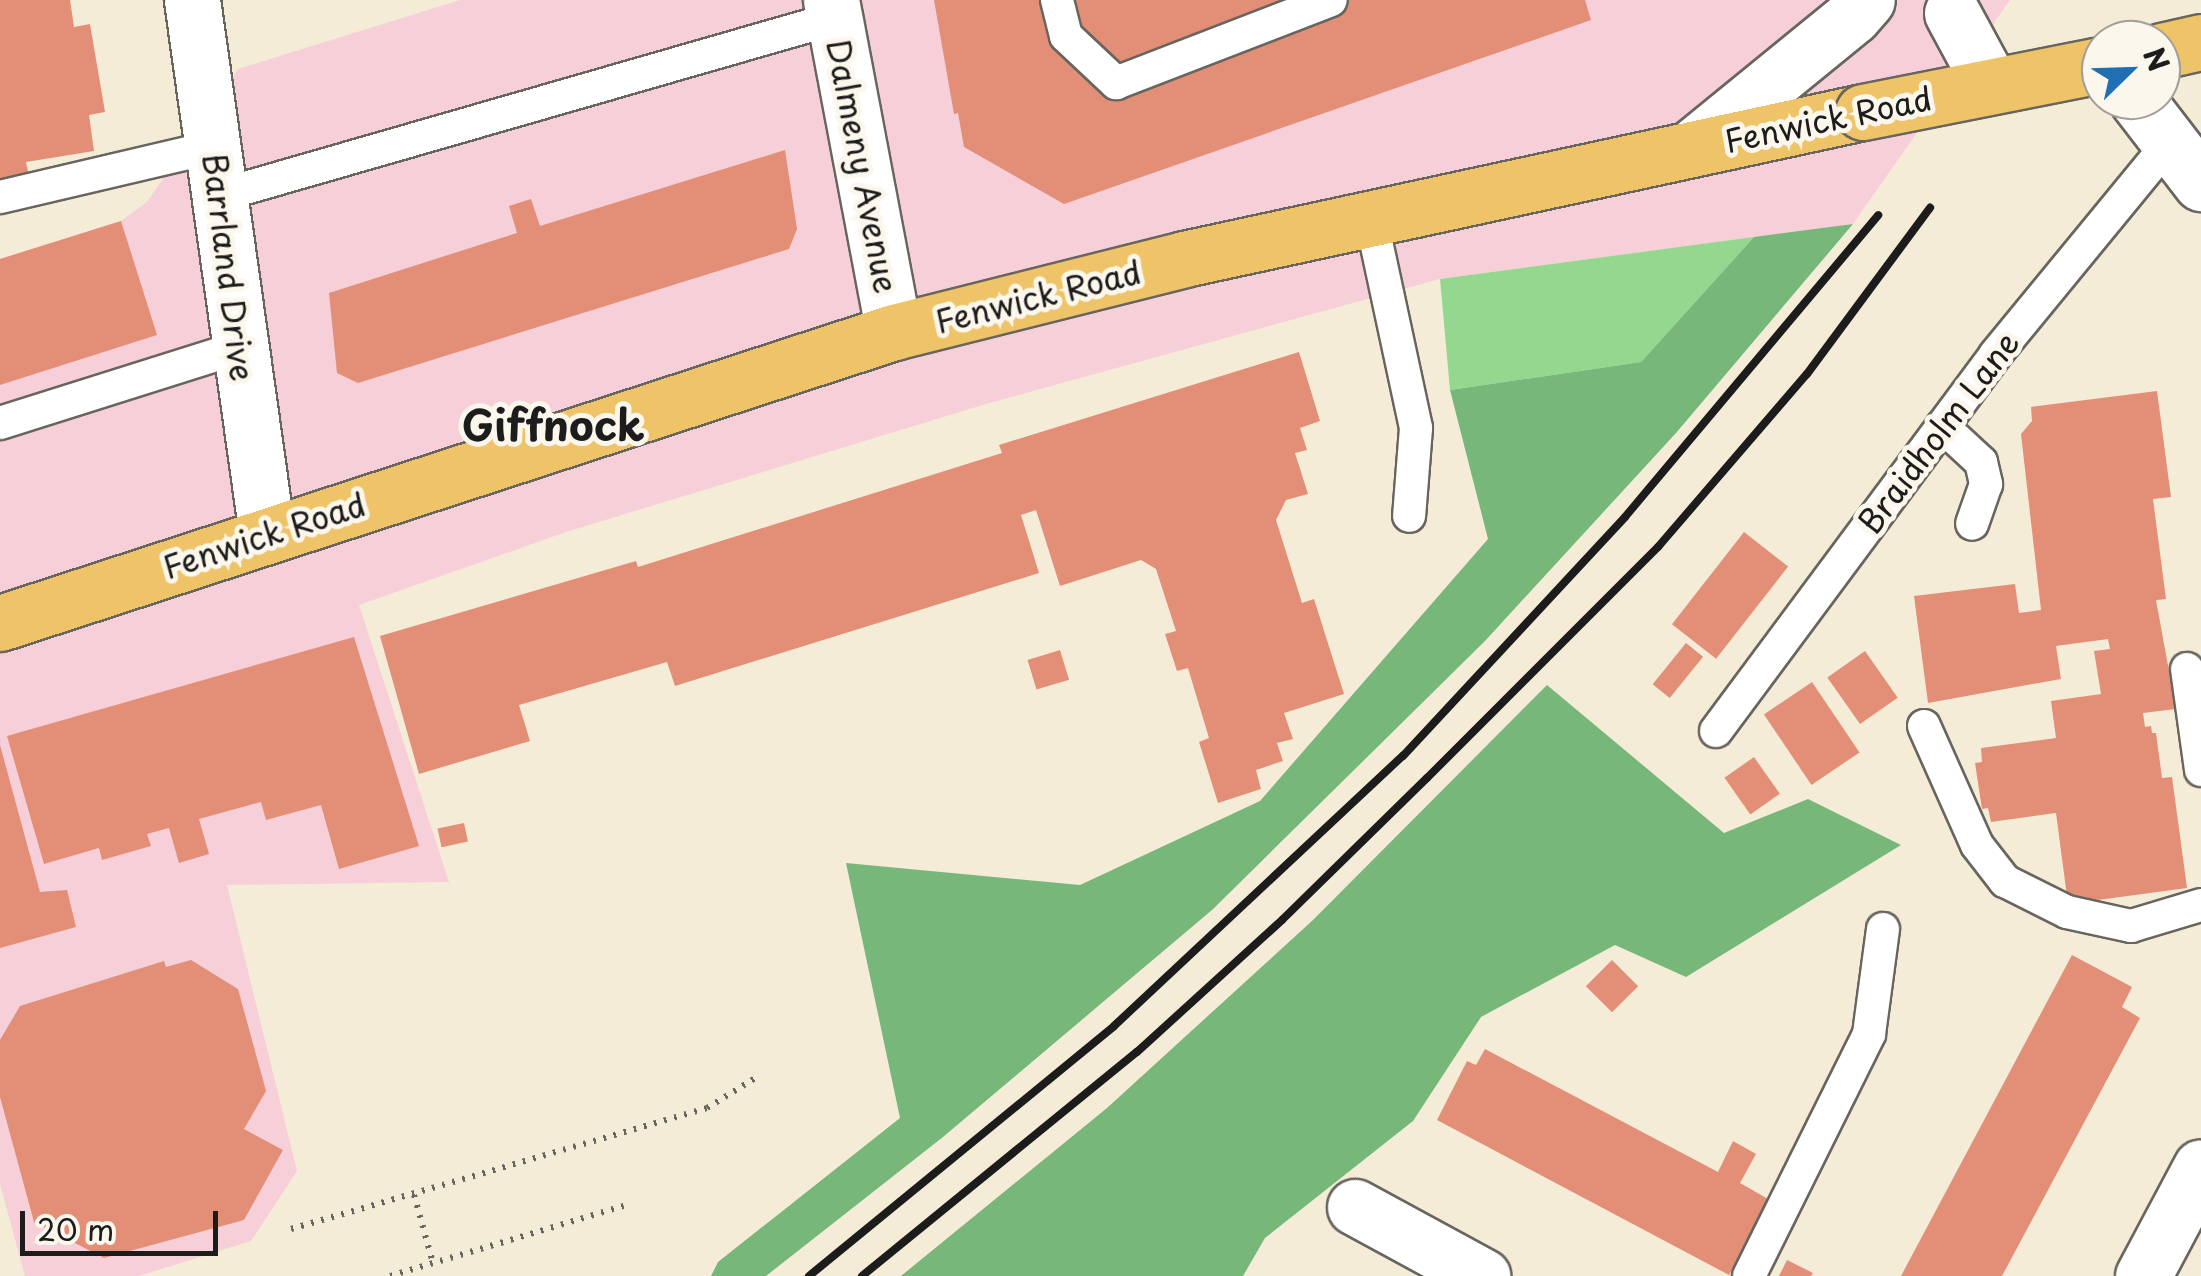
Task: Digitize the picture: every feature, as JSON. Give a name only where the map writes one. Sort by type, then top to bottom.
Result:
[{"type":"main road","name":"Fenwick Road","points":[[0,623],[894,332],[1184,259],[1992,84],[2081,68]]},
{"type":"street","name":"Barrland Drive","points":[[192,0],[267,534]]},
{"type":"street","points":[[1690,149],[1853,16],[1867,0]]},
{"type":"street","points":[[1949,7],[1992,84]]},
{"type":"street","name":"Dalmeny Avenue","points":[[834,9],[894,332]]},
{"type":"street","points":[[2153,120],[2186,162]]},
{"type":"street","points":[[2143,1276],[2201,1167]]},
{"type":"street","points":[[1355,1207],[1482,1276]]},
{"type":"lane","points":[[1057,0],[1066,36],[1116,83],[1331,0]]},
{"type":"lane","points":[[0,197],[217,171],[834,9]]},
{"type":"lane","name":"Braidholm Lane","points":[[1716,732],[1942,426],[2088,238],[2186,162]]},
{"type":"lane","points":[[1371,218],[1416,428],[1410,516]]},
{"type":"lane","points":[[0,422],[238,348]]},
{"type":"lane","points":[[1942,426],[1981,462],[1986,484],[1972,524]]},
{"type":"lane","points":[[2188,669],[2201,770]]},
{"type":"lane","points":[[1924,726],[1977,845],[2005,881],[2067,912],[2132,926],[2201,905]]},
{"type":"lane","points":[[1749,1276],[1869,1034],[1883,929]]},
{"type":"path","points":[[291,1228],[707,1108],[757,1077]]},
{"type":"path","points":[[414,1195],[433,1263]]},
{"type":"path","points":[[390,1276],[624,1206]]},
{"type":"shaded area","points":[[460,0],[2010,0],[1853,224],[1440,279],[986,404],[566,532],[359,605],[449,882],[227,885],[297,1171],[251,1241],[139,1276],[25,1276],[0,1184],[0,259],[121,221],[147,202],[238,69]]},
{"type":"green space","points":[[1853,224],[1676,433],[1485,641],[1212,910],[943,1137],[766,1276],[711,1276],[718,1262],[900,1118],[846,863],[1080,885],[1260,801],[1488,539],[1450,390],[1641,362],[1754,237]]},
{"type":"green space","points":[[1754,237],[1641,362],[1450,390],[1440,279]]},
{"type":"green space","points":[[1547,685],[1724,833],[1808,799],[1901,845],[1686,977],[1615,945],[1481,1017],[1413,1121],[1265,1238],[1243,1276],[901,1276],[1107,1108],[1313,920]]},
{"type":"building","points":[[0,0],[70,0],[74,27],[90,24],[105,112],[89,115],[94,151],[26,162],[29,176],[0,181]]},
{"type":"building","points":[[934,0],[1585,0],[1591,20],[1064,204],[964,147],[958,113],[954,114]]},
{"type":"building","points":[[785,150],[797,229],[789,249],[358,383],[337,373],[329,293],[517,233],[509,206],[531,199],[540,226]]},
{"type":"building","points":[[121,221],[157,335],[0,385],[0,259]]},
{"type":"building","points":[[1299,352],[1320,421],[1300,428],[1307,450],[1295,453],[1308,494],[1286,500],[1276,520],[1302,603],[1314,599],[1344,694],[1284,713],[1293,739],[1277,743],[1283,761],[1256,770],[1261,789],[1218,803],[1199,742],[1209,738],[1188,668],[1177,671],[1165,634],[1176,631],[1156,569],[1141,560],[1060,586],[1036,510],[1021,515],[1039,573],[675,686],[667,662],[519,705],[530,741],[419,774],[380,636],[636,561],[638,567],[1002,453],[999,445]]},
{"type":"building","points":[[2157,391],[2171,497],[2153,499],[2166,599],[2156,600],[2176,709],[2143,713],[2145,727],[2151,726],[2152,733],[2156,733],[2162,778],[2172,777],[2187,888],[2068,904],[2056,813],[1991,822],[1988,808],[1982,809],[1975,763],[1982,762],[1981,748],[2056,738],[2051,701],[2101,694],[2094,651],[2110,649],[2108,639],[2056,646],[2061,679],[1928,703],[1914,596],[2015,584],[2019,613],[2041,610],[2021,434],[2032,421],[2031,407]]},
{"type":"building","points":[[1744,532],[1788,566],[1716,659],[1672,624]]},
{"type":"building","points":[[354,637],[419,846],[339,869],[321,805],[266,820],[261,802],[199,819],[209,854],[179,863],[169,828],[147,834],[151,846],[102,860],[99,848],[44,864],[7,736]]},
{"type":"building","points":[[1686,643],[1703,657],[1670,698],[1653,684]]},
{"type":"building","points":[[1060,650],[1069,680],[1037,690],[1027,660]]},
{"type":"building","points":[[1865,651],[1898,698],[1860,724],[1827,677]]},
{"type":"building","points":[[1812,682],[1860,752],[1811,785],[1764,714]]},
{"type":"building","points":[[0,745],[40,892],[67,890],[76,927],[0,948]]},
{"type":"building","points":[[1754,757],[1780,794],[1750,815],[1725,778]]},
{"type":"building","points":[[464,823],[468,842],[442,847],[438,829]]},
{"type":"building","points":[[2072,955],[2132,987],[2122,1007],[2140,1018],[2002,1276],[1901,1276]]},
{"type":"building","points":[[191,960],[238,989],[266,1091],[244,1129],[283,1150],[244,1220],[104,1258],[34,1222],[0,1097],[0,1040],[20,1006],[164,961],[166,967]]},
{"type":"building","points":[[1612,960],[1638,986],[1612,1012],[1586,986]]},
{"type":"building","points":[[1485,1049],[1718,1172],[1733,1141],[1756,1154],[1740,1183],[1768,1199],[1729,1275],[1437,1120],[1467,1061],[1476,1065]]},
{"type":"building","points":[[1787,1260],[1813,1273],[1779,1276]]},
{"type":"railway","points":[[862,1276],[1137,1052],[1282,920],[1427,778],[1658,547],[1807,374],[1930,208]]},
{"type":"railway","points":[[809,1276],[1114,1026],[1403,756],[1625,517],[1878,215]]},
{"type":"district","name":"Giffnock","points":[[553,424]]}]
